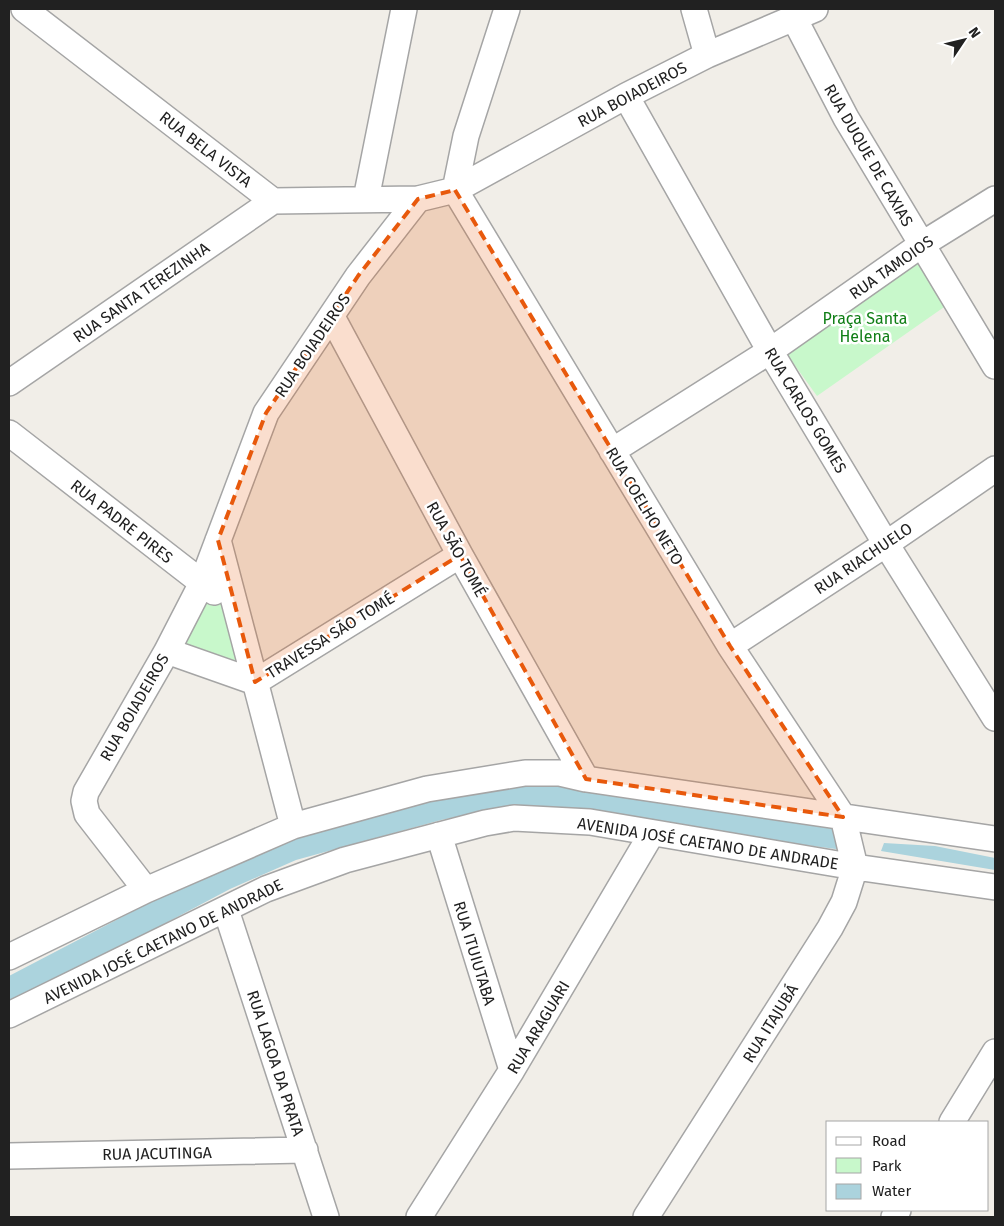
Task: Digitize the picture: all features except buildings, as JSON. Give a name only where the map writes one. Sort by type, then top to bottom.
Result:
[{"type":"street","name":"RUA BELA VISTA","points":[[24,9],[273,201]]},
{"type":"street","points":[[366,199],[404,9]]},
{"type":"street","points":[[454,190],[466,136],[507,9]]},
{"type":"street","points":[[694,9],[707,55]]},
{"type":"street","name":"RUA BOIADEIROS","points":[[146,890],[87,814],[84,801],[89,785],[167,651],[202,583],[266,413],[358,276],[418,199],[454,190],[626,96],[707,55],[805,13]]},
{"type":"street","name":"RUA DUQUE DE CAXIAS","points":[[805,13],[846,118],[995,366]]},
{"type":"street","name":"RUA CARLOS GOMES","points":[[626,96],[770,351],[886,544],[995,718]]},
{"type":"street","name":"RUA COELHO NETO","points":[[454,190],[730,646],[843,817]]},
{"type":"street","points":[[273,201],[418,199]]},
{"type":"street","name":"RUA TAMOIOS","points":[[612,451],[770,351],[921,245],[995,199]]},
{"type":"street","name":"RUA SANTA TEREZINHA","points":[[9,384],[273,201]]},
{"type":"street","name":"RUA SÃO TOMÉ","points":[[332,317],[460,555],[586,780]]},
{"type":"street","name":"RUA PADRE PIRES","points":[[9,433],[235,609]]},
{"type":"street","name":"RUA RIACHUELO","points":[[730,646],[886,544],[995,469]]},
{"type":"street","points":[[218,540],[293,826]]},
{"type":"street","name":"TRAVESSA SÃO TOMÉ","points":[[167,651],[255,682],[460,555]]},
{"type":"street","points":[[10,955],[146,890],[293,826],[427,789],[525,773],[560,772],[586,780],[995,840]]},
{"type":"street","points":[[843,817],[855,867]]},
{"type":"street","name":"AVENIDA JOSÉ CAETANO DE ANDRADE","points":[[9,1015],[266,889],[345,860],[439,835],[514,818],[590,822],[855,867],[995,887]]},
{"type":"street","name":"RUA ARAGUARI","points":[[419,1217],[512,1070],[652,833]]},
{"type":"street","name":"RUA ITUIUTABA","points":[[439,835],[512,1070]]},
{"type":"street","name":"RUA ITAJUBÁ","points":[[646,1217],[830,928],[844,902],[855,867]]},
{"type":"street","name":"RUA LAGOA DA PRATA","points":[[226,910],[326,1217]]},
{"type":"street","points":[[953,1121],[995,1052]]},
{"type":"street","name":"RUA JACUTINGA","points":[[9,1156],[305,1150]]},
{"type":"highlighted area","points":[[455,190],[730,646],[843,817],[586,779],[460,555],[255,682],[218,540],[266,413],[358,276],[418,199]]},
{"type":"green space","name":"Praça Santa Helena","points":[[918,255],[947,305],[817,396],[783,349]]},
{"type":"green space","points":[[203,590],[230,612],[246,672],[175,649]]},
{"type":"water","points":[[551,785],[840,823],[851,851],[508,806],[441,820],[296,860],[230,889],[9,1006],[9,976],[235,858],[292,835],[461,793],[507,786]]},
{"type":"water","points":[[884,843],[935,846],[995,858],[995,870],[881,851]]}]
